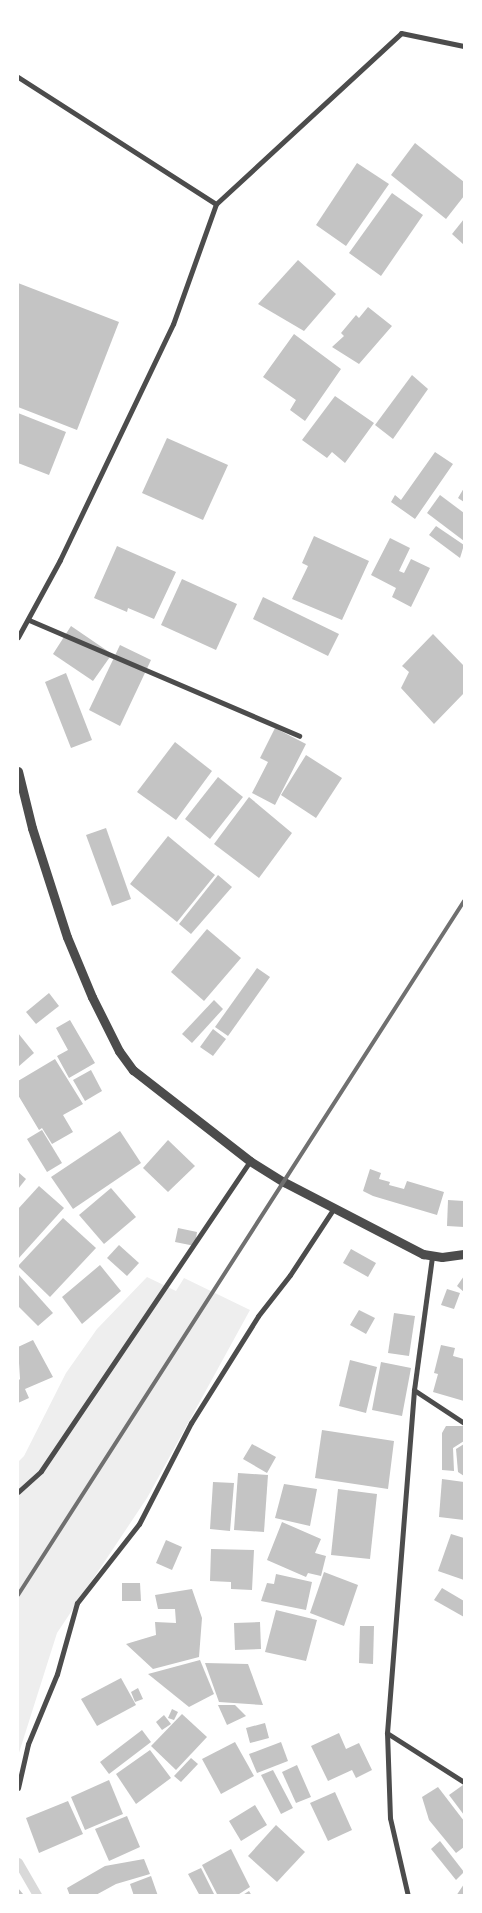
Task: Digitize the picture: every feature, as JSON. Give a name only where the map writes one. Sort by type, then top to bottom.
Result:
[{"type":"street","points":[[18,637],[29,620],[173,324],[216,204],[400,33],[464,46]]},
{"type":"street","points":[[18,77],[216,204]]},
{"type":"street","points":[[29,620],[299,736]]},
{"type":"street","points":[[18,771],[32,828],[67,937],[119,1050],[154,1089],[250,1161],[334,1208],[432,1257],[464,1254]]},
{"type":"street","points":[[18,1492],[41,1471],[250,1161]]},
{"type":"street","points":[[18,1788],[28,1744],[57,1674],[77,1603],[139,1524],[191,1423],[258,1316],[290,1275],[334,1208]]},
{"type":"street","points":[[408,1896],[390,1818],[387,1733],[414,1390],[432,1257]]},
{"type":"street","points":[[414,1390],[464,1423]]},
{"type":"street","points":[[387,1733],[464,1782]]},
{"type":"shaded area","points":[[147,1277],[176,1291],[184,1278],[250,1310],[147,1498],[57,1633],[18,1756],[18,1462],[24,1456],[66,1373],[97,1329]]},
{"type":"building","points":[[415,143],[464,182],[464,196],[446,219],[391,175]]},
{"type":"building","points":[[357,163],[389,184],[346,246],[316,225]]},
{"type":"building","points":[[392,193],[423,215],[381,276],[349,253]]},
{"type":"building","points":[[464,219],[464,245],[452,234]]},
{"type":"building","points":[[298,260],[336,294],[304,331],[258,304]]},
{"type":"building","points":[[18,283],[119,322],[77,430],[18,407]]},
{"type":"building","points":[[368,307],[392,326],[359,364],[332,347],[344,336],[341,333],[356,315],[359,318]]},
{"type":"building","points":[[294,334],[341,369],[305,421],[290,410],[296,400],[263,377]]},
{"type":"building","points":[[412,375],[428,389],[393,439],[375,425]]},
{"type":"building","points":[[335,396],[374,423],[345,463],[332,452],[327,458],[302,440]]},
{"type":"building","points":[[18,413],[66,432],[49,475],[18,463]]},
{"type":"building","points":[[167,438],[228,465],[203,520],[142,493]]},
{"type":"building","points":[[435,452],[453,464],[415,519],[391,502],[395,495],[401,500]]},
{"type":"building","points":[[464,488],[464,502],[458,498]]},
{"type":"building","points":[[440,495],[464,513],[464,541],[427,513]]},
{"type":"building","points":[[436,526],[464,545],[460,558],[429,535]]},
{"type":"building","points":[[314,536],[369,561],[342,620],[292,599],[308,566],[302,563]]},
{"type":"building","points":[[390,538],[410,548],[399,571],[404,573],[411,559],[430,568],[411,607],[392,597],[396,588],[371,575]]},
{"type":"building","points":[[117,546],[176,572],[154,619],[128,608],[127,612],[94,598]]},
{"type":"building","points":[[182,579],[237,604],[216,650],[161,625]]},
{"type":"building","points":[[263,597],[339,634],[328,656],[253,619]]},
{"type":"building","points":[[71,626],[112,654],[93,681],[53,654]]},
{"type":"building","points":[[433,634],[464,666],[464,693],[434,724],[401,688],[409,672],[402,666]]},
{"type":"building","points":[[120,645],[151,660],[120,726],[89,710]]},
{"type":"building","points":[[66,673],[92,740],[71,748],[45,682]]},
{"type":"building","points":[[275,728],[306,744],[275,805],[252,793],[268,762],[260,758]]},
{"type":"building","points":[[175,742],[212,771],[176,820],[137,792]]},
{"type":"building","points":[[306,755],[342,778],[316,818],[281,795]]},
{"type":"building","points":[[218,777],[243,797],[210,839],[185,819]]},
{"type":"building","points":[[249,797],[292,833],[259,878],[214,844]]},
{"type":"building","points":[[106,828],[131,899],[112,906],[86,835]]},
{"type":"building","points":[[168,836],[215,875],[177,922],[130,884]]},
{"type":"building","points":[[218,875],[232,887],[191,934],[179,924]]},
{"type":"building","points":[[207,929],[241,958],[204,1001],[171,972]]},
{"type":"building","points":[[257,968],[270,977],[228,1036],[215,1027]]},
{"type":"building","points":[[49,993],[59,1006],[36,1024],[26,1012]]},
{"type":"building","points":[[214,1000],[223,1009],[192,1043],[182,1034]]},
{"type":"building","points":[[70,1020],[95,1063],[69,1078],[57,1056],[68,1050],[56,1028]]},
{"type":"building","points":[[213,1029],[226,1039],[213,1056],[200,1047]]},
{"type":"building","points":[[18,1033],[34,1053],[18,1067]]},
{"type":"building","points":[[55,1059],[83,1104],[63,1115],[73,1132],[52,1144],[42,1128],[39,1130],[18,1095],[18,1081]]},
{"type":"building","points":[[91,1070],[102,1091],[85,1101],[73,1080]]},
{"type":"building","points":[[42,1130],[62,1163],[47,1172],[27,1139]]},
{"type":"building","points":[[120,1131],[141,1163],[73,1209],[51,1177]]},
{"type":"building","points":[[168,1140],[195,1166],[168,1192],[143,1168]]},
{"type":"building","points":[[370,1169],[381,1173],[379,1179],[390,1182],[389,1185],[404,1189],[407,1181],[444,1192],[437,1215],[373,1196],[363,1191]]},
{"type":"building","points":[[18,1172],[26,1179],[18,1189]]},
{"type":"building","points":[[39,1186],[64,1208],[18,1259],[18,1209]]},
{"type":"building","points":[[111,1188],[136,1217],[104,1244],[79,1215]]},
{"type":"building","points":[[448,1200],[464,1201],[464,1227],[447,1226]]},
{"type":"building","points":[[63,1218],[96,1248],[50,1297],[18,1266]]},
{"type":"building","points":[[178,1228],[197,1232],[195,1246],[175,1242]]},
{"type":"building","points":[[119,1245],[139,1263],[127,1276],[107,1258]]},
{"type":"building","points":[[351,1249],[376,1263],[368,1277],[343,1263]]},
{"type":"building","points":[[100,1265],[121,1291],[82,1324],[62,1297]]},
{"type":"building","points":[[18,1274],[53,1313],[38,1326],[18,1306]]},
{"type":"building","points":[[464,1276],[464,1292],[457,1286]]},
{"type":"building","points":[[447,1289],[460,1293],[454,1309],[441,1305]]},
{"type":"building","points":[[359,1310],[375,1318],[366,1334],[350,1325]]},
{"type":"building","points":[[394,1313],[415,1316],[409,1356],[388,1353]]},
{"type":"building","points":[[33,1340],[53,1377],[25,1389],[29,1398],[18,1403],[18,1381],[20,1379],[18,1347]]},
{"type":"building","points":[[441,1345],[455,1348],[453,1356],[464,1359],[464,1401],[433,1392],[438,1374],[434,1373]]},
{"type":"building","points":[[350,1360],[377,1367],[366,1413],[339,1406]]},
{"type":"building","points":[[381,1362],[411,1368],[402,1416],[372,1410]]},
{"type":"building","points":[[446,1426],[464,1426],[464,1441],[453,1448],[454,1471],[442,1470],[442,1433]]},
{"type":"building","points":[[322,1430],[394,1441],[388,1489],[315,1478]]},
{"type":"building","points":[[252,1444],[276,1457],[267,1473],[243,1459]]},
{"type":"building","points":[[464,1444],[464,1476],[458,1472],[456,1449]]},
{"type":"building","points":[[238,1473],[268,1475],[264,1532],[234,1530]]},
{"type":"building","points":[[442,1479],[464,1482],[464,1520],[439,1517]]},
{"type":"building","points":[[213,1482],[234,1483],[230,1531],[210,1529]]},
{"type":"building","points":[[284,1484],[317,1489],[310,1526],[275,1518]]},
{"type":"building","points":[[338,1489],[377,1494],[370,1559],[331,1555]]},
{"type":"building","points":[[282,1522],[321,1539],[315,1553],[326,1556],[321,1576],[308,1573],[306,1577],[267,1560]]},
{"type":"building","points":[[451,1534],[464,1538],[464,1580],[438,1571]]},
{"type":"building","points":[[166,1540],[182,1547],[172,1570],[156,1563]]},
{"type":"building","points":[[211,1549],[254,1550],[252,1590],[231,1589],[231,1582],[210,1581]]},
{"type":"building","points":[[324,1572],[358,1585],[344,1626],[310,1613]]},
{"type":"building","points":[[276,1574],[312,1582],[306,1610],[261,1601],[267,1583],[274,1584]]},
{"type":"building","points":[[122,1583],[140,1583],[141,1601],[122,1601]]},
{"type":"building","points":[[442,1588],[464,1601],[464,1617],[434,1600]]},
{"type":"building","points":[[192,1589],[202,1618],[199,1657],[153,1669],[126,1644],[156,1635],[155,1622],[176,1623],[175,1609],[158,1609],[155,1595]]},
{"type":"building","points":[[276,1610],[317,1620],[306,1661],[265,1652]]},
{"type":"building","points":[[260,1622],[261,1649],[235,1650],[234,1623]]},
{"type":"building","points":[[360,1626],[374,1626],[373,1664],[359,1663]]},
{"type":"building","points":[[200,1660],[214,1694],[189,1707],[148,1674]]},
{"type":"building","points":[[205,1663],[248,1664],[263,1705],[219,1702]]},
{"type":"building","points":[[121,1678],[136,1705],[97,1726],[81,1699]]},
{"type":"building","points":[[138,1688],[143,1699],[135,1702],[131,1692]]},
{"type":"building","points":[[218,1705],[235,1705],[246,1716],[227,1725]]},
{"type":"building","points":[[172,1709],[178,1712],[174,1720],[168,1718]]},
{"type":"building","points":[[182,1714],[207,1737],[176,1770],[151,1746]]},
{"type":"building","points":[[164,1715],[171,1724],[162,1730],[156,1722]]},
{"type":"building","points":[[265,1723],[269,1738],[250,1743],[246,1728]]},
{"type":"building","points":[[142,1730],[151,1742],[109,1774],[100,1762]]},
{"type":"building","points":[[339,1733],[346,1749],[359,1743],[372,1770],[356,1778],[352,1770],[328,1781],[311,1746]]},
{"type":"building","points":[[235,1742],[254,1776],[221,1794],[202,1759]]},
{"type":"building","points":[[281,1742],[288,1761],[257,1773],[249,1754]]},
{"type":"building","points":[[150,1750],[171,1778],[136,1804],[116,1774]]},
{"type":"building","points":[[191,1758],[198,1764],[181,1782],[174,1776]]},
{"type":"building","points":[[297,1765],[311,1797],[296,1803],[282,1772]]},
{"type":"building","points":[[273,1770],[293,1808],[281,1814],[261,1775]]},
{"type":"building","points":[[109,1780],[123,1814],[85,1830],[71,1797]]},
{"type":"building","points":[[464,1786],[464,1815],[449,1795]]},
{"type":"building","points":[[438,1787],[464,1821],[464,1847],[456,1853],[429,1820],[422,1797]]},
{"type":"building","points":[[335,1792],[352,1830],[328,1841],[310,1803]]},
{"type":"building","points":[[68,1801],[83,1834],[39,1853],[26,1818]]},
{"type":"building","points":[[255,1805],[267,1825],[241,1841],[229,1821]]},
{"type":"building","points":[[127,1816],[140,1847],[109,1861],[95,1829]]},
{"type":"building","points":[[276,1825],[305,1852],[277,1882],[248,1856]]},
{"type":"building","points":[[440,1841],[464,1872],[456,1880],[431,1849]]},
{"type":"building","points":[[231,1849],[250,1887],[236,1896],[218,1896],[202,1865]]},
{"type":"building","points":[[144,1859],[150,1874],[116,1884],[94,1896],[70,1896],[67,1888],[105,1866]]},
{"type":"building","points":[[201,1868],[215,1896],[200,1896],[188,1874]]},
{"type":"building","points":[[151,1876],[158,1896],[134,1896],[130,1884]]},
{"type":"building","points":[[464,1884],[464,1896],[456,1896]]},
{"type":"building","points":[[18,1888],[23,1894],[21,1896],[18,1896]]},
{"type":"building","points":[[249,1891],[252,1896],[241,1896]]},
{"type":"waterway","points":[[18,1862],[38,1896]]},
{"type":"railway","points":[[18,1595],[464,901]]}]
